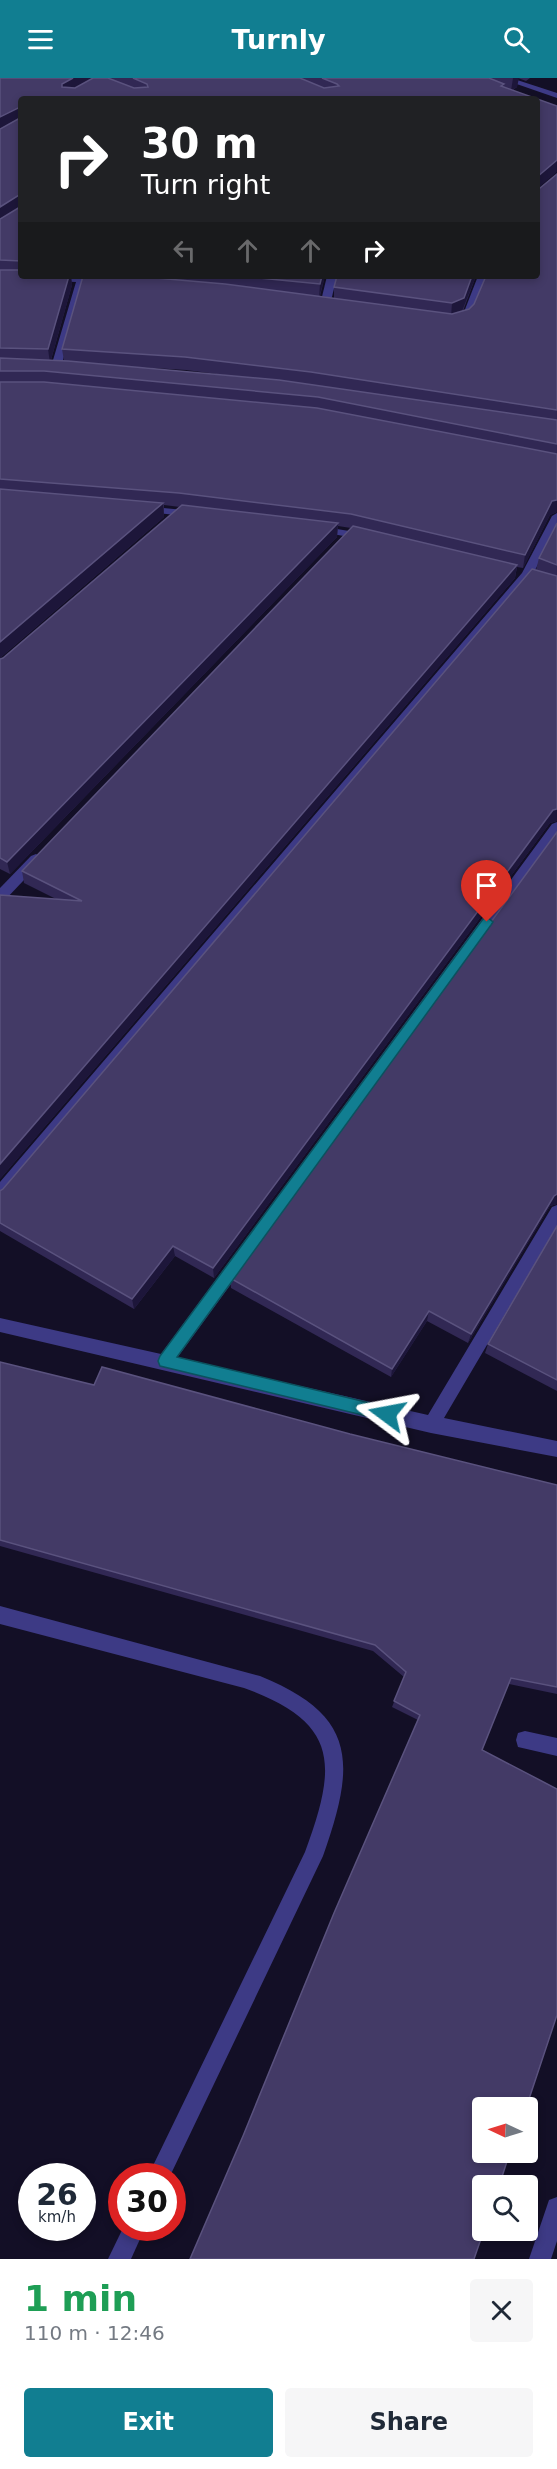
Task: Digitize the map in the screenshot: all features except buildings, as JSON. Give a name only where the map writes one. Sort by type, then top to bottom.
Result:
[{"type":"street","points":[[503,78],[555,93]]},
{"type":"street","points":[[67,368],[50,367],[81,279],[117,282]]},
{"type":"street","points":[[325,304],[331,279]]},
{"type":"street","points":[[451,322],[468,314],[482,279]]},
{"type":"street","points":[[313,303],[335,306]]},
{"type":"street","points":[[133,507],[203,515]]},
{"type":"street","points":[[162,528],[180,512]]},
{"type":"street","points":[[0,1193],[527,575],[557,516]]},
{"type":"street","points":[[304,527],[345,537],[383,540]]},
{"type":"street","points":[[165,1361],[557,826]]},
{"type":"street","points":[[0,896],[7,881],[46,848]]},
{"type":"street","points":[[431,1425],[557,1212]]},
{"type":"street","points":[[0,1325],[165,1361],[431,1425],[557,1449]]},
{"type":"street","points":[[0,1615],[244,1679],[282,1694],[308,1711],[328,1734],[335,1763],[326,1821],[316,1847],[165,2163]]},
{"type":"street","points":[[525,1740],[557,1747]]},
{"type":"street","points":[[540,2259],[557,2208]]},
{"type":"street","points":[[119,2259],[128,2241]]},
{"type":"route","points":[[387,1414],[165,1361],[487,922]]}]
